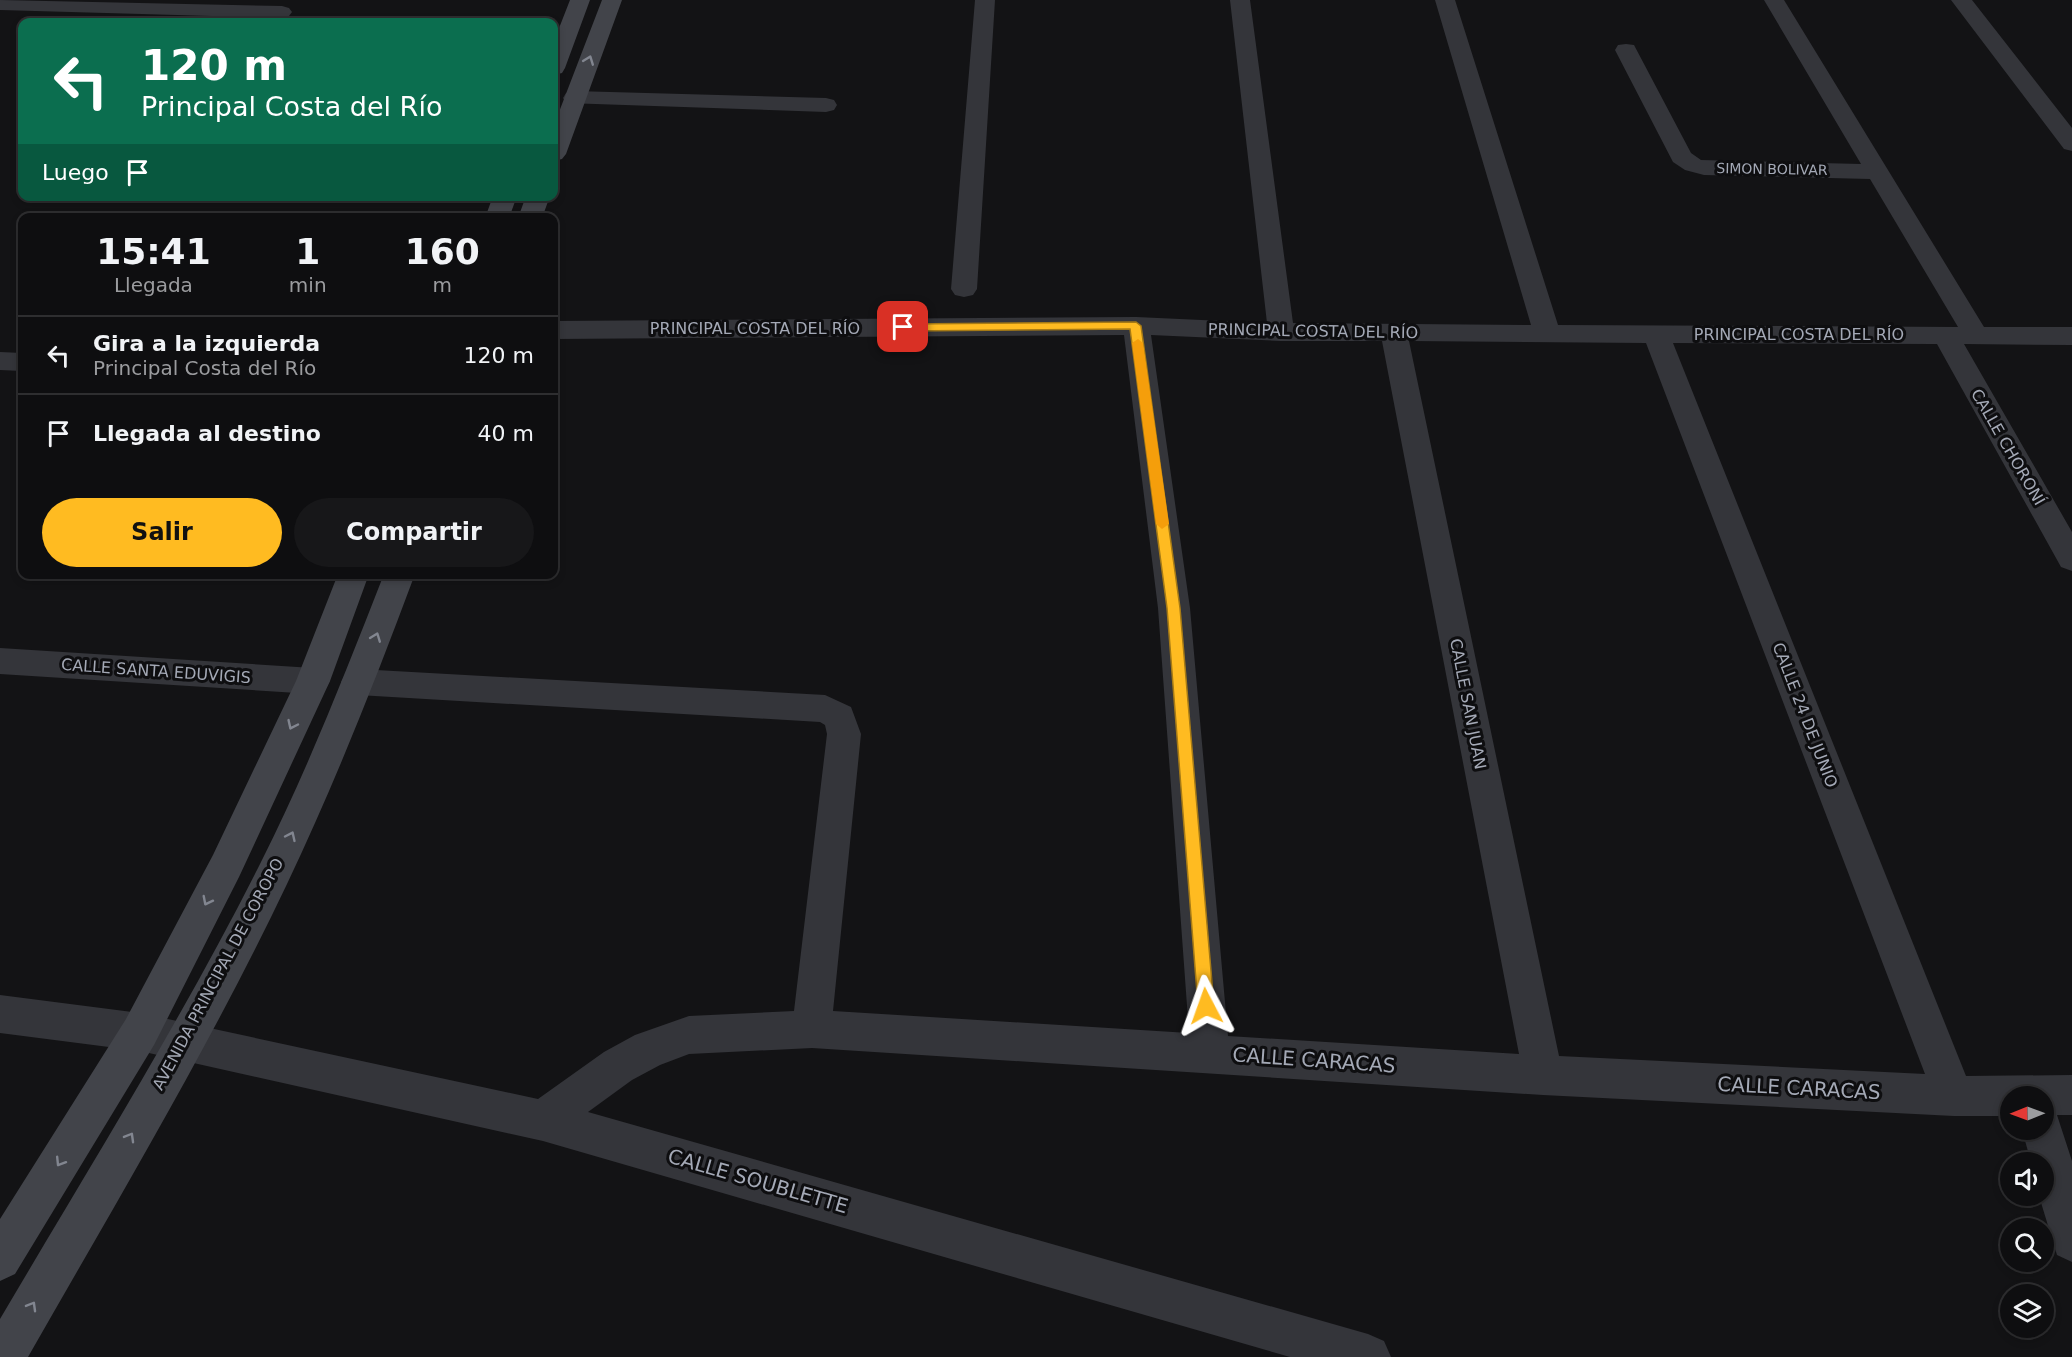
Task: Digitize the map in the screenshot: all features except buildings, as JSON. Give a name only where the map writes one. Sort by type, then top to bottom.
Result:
[{"type":"main road","points":[[558,58],[580,0]]},
{"type":"main road","points":[[558,143],[612,0]]},
{"type":"main road","points":[[0,1259],[140,1032],[226,866],[313,681],[352,579]]},
{"type":"main road","name":"AVENIDA PRINCIPAL DE COROPO","points":[[3,1357],[186,1041],[273,874],[332,747],[398,579]]},
{"type":"street","points":[[964,289],[985,0]]},
{"type":"street","points":[[1240,0],[1281,332]]},
{"type":"street","points":[[1445,0],[1547,333]]},
{"type":"street","points":[[1774,0],[1976,335]]},
{"type":"street","points":[[1961,0],[2072,144]]},
{"type":"street","points":[[6,3],[197,5],[282,12]]},
{"type":"street","name":"SIMON BOLIVAR","points":[[1626,50],[1681,157],[1693,165],[1704,168],[1878,172]]},
{"type":"street","points":[[574,98],[826,105]]},
{"type":"street","points":[[1136,326],[1174,608],[1210,1053]]},
{"type":"street","name":"PRINCIPAL COSTA DEL RÍO","points":[[558,330],[1136,326],[1281,332],[2072,336]]},
{"type":"street","name":"CALLE SAN JUAN","points":[[1394,333],[1543,1075]]},
{"type":"street","name":"CALLE 24 DE JUNIO","points":[[1656,334],[1954,1096]]},
{"type":"street","name":"CALLE CHORONÍ","points":[[1945,335],[2072,559]]},
{"type":"street","points":[[0,361],[18,362]]},
{"type":"street","name":"CALLE SANTA EDUVIGIS","points":[[0,661],[313,681]]},
{"type":"street","points":[[358,682],[825,709],[839,717],[844,734],[812,1029]]},
{"type":"street","name":"CALLE SOUBLETTE","points":[[0,1014],[140,1032],[543,1120],[1368,1357]]},
{"type":"street","name":"CALLE CARACAS","points":[[543,1120],[618,1066],[649,1048],[689,1035],[812,1029],[1543,1075],[2000,1100]]},
{"type":"street","points":[[2052,1140],[2072,1240]]},
{"type":"slow traffic","points":[[1138,343],[1162,524]]},
{"type":"route","points":[[903,327],[1136,326],[1174,608],[1206,1006]]}]
